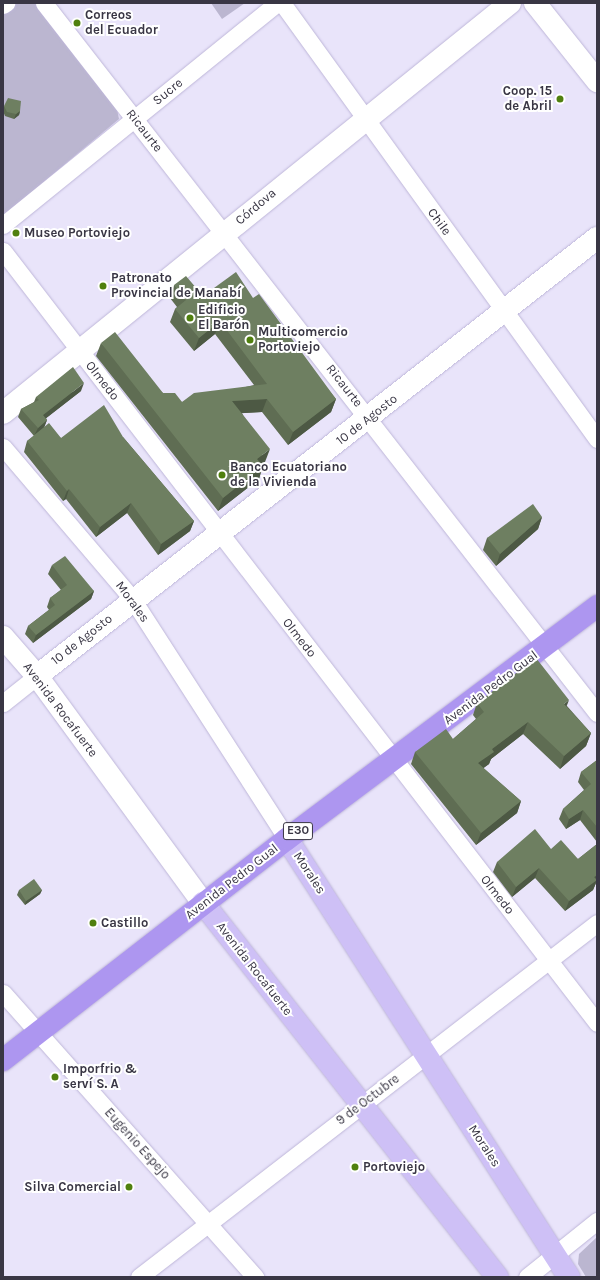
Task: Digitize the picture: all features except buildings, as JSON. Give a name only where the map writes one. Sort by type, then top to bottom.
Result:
[{"type":"highway","name":"Avenida Pedro Gual","points":[[3,1060],[203,903],[287,839],[394,761],[597,606]]},
{"type":"main road","name":"Morales","points":[[287,839],[569,1277]]},
{"type":"main road","name":"Avenida Rocafuerte","points":[[203,903],[361,1106],[497,1277]]},
{"type":"street","name":"Ricaurte","points":[[44,3],[225,233],[597,713]]},
{"type":"street","name":"Sucre","points":[[3,225],[277,3]]},
{"type":"street","name":"Chile","points":[[282,3],[597,439]]},
{"type":"street","name":"Córdova","points":[[3,413],[510,3]]},
{"type":"street","points":[[535,3],[597,81]]},
{"type":"street","name":"10 de Agosto","points":[[3,703],[597,238]]},
{"type":"street","name":"Olmedo","points":[[3,252],[597,1023]]},
{"type":"street","name":"Morales","points":[[3,447],[133,600],[287,839]]},
{"type":"street","name":"Avenida Rocafuerte","points":[[3,637],[37,676],[203,903]]},
{"type":"street","name":"9 de Octubre","points":[[139,1277],[597,923]]},
{"type":"street","name":"Eugenio Espejo","points":[[3,993],[255,1277]]},
{"type":"street","points":[[526,1277],[597,1221]]},
{"type":"shaded area","points":[[15,3],[35,3],[117,109],[119,119],[3,216],[3,12]]},
{"type":"shaded area","points":[[211,3],[245,3],[222,19]]},
{"type":"shaded area","points":[[597,1237],[597,1277],[586,1277],[578,1264],[579,1254]]},
{"type":"place","name":"Correos del Ecuador","points":[[77,23]]},
{"type":"place","name":"Coop. 15 de Abril","points":[[560,99]]},
{"type":"place","name":"Museo Portoviejo","points":[[16,233]]},
{"type":"place","name":"Patronato Provincial de Manabí","points":[[103,286]]},
{"type":"place","name":"Edificio El Barón","points":[[190,318]]},
{"type":"place","name":"Multicomercio Portoviejo","points":[[250,340]]},
{"type":"place","name":"Banco Ecuatoriano de la Vivienda","points":[[222,475]]},
{"type":"place","name":"Castillo","points":[[93,923]]},
{"type":"place","name":"Imporfrio & serví S. A","points":[[55,1077]]},
{"type":"place","name":"Portoviejo","points":[[355,1167]]},
{"type":"place","name":"Silva Comercial","points":[[129,1187]]}]
